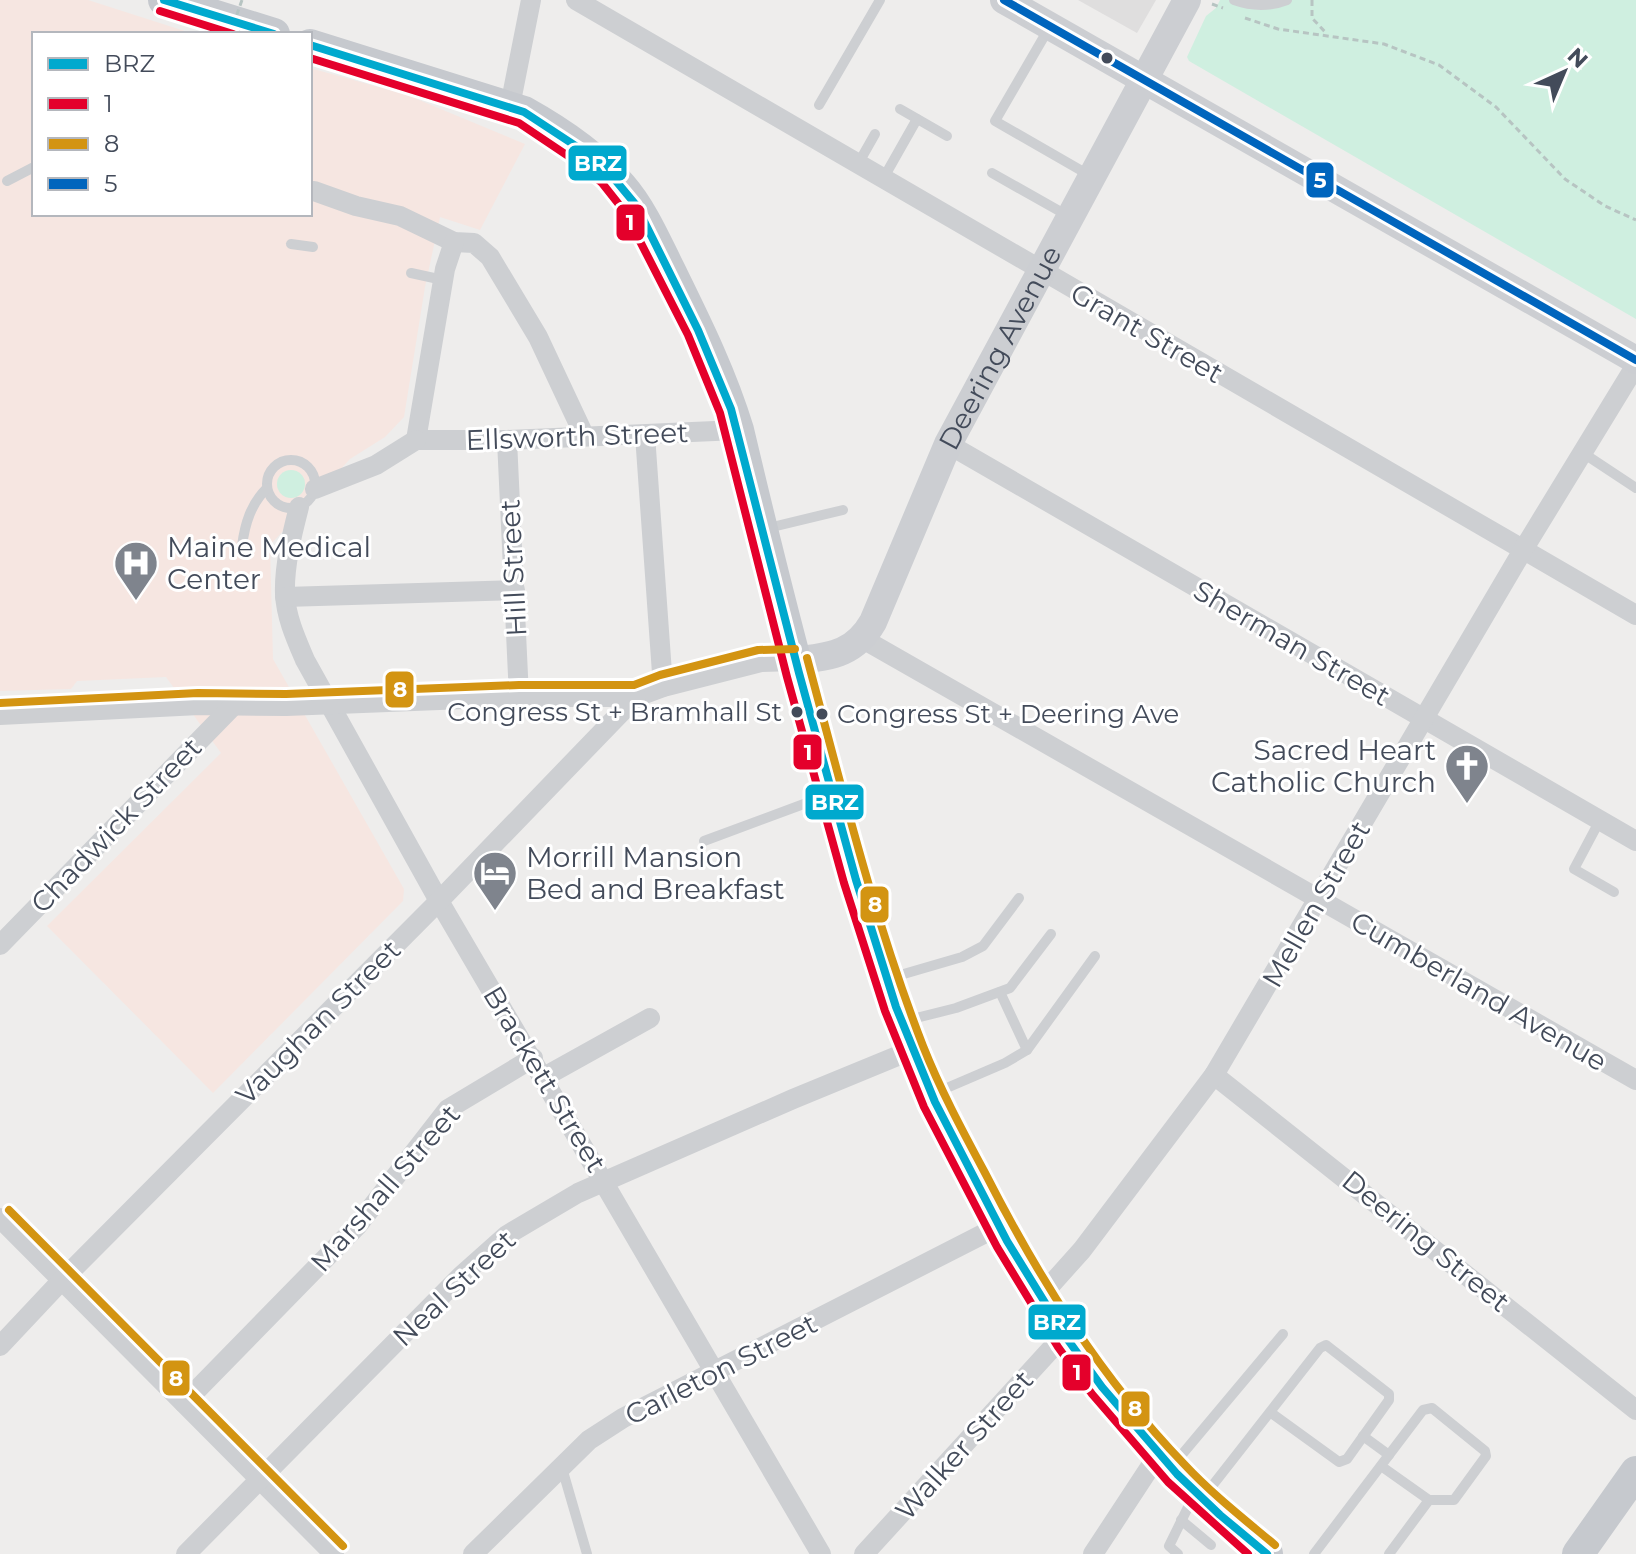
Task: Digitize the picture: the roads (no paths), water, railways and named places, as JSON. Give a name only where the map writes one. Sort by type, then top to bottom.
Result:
[{"type":"main road","points":[[164,0],[268,32]]},
{"type":"main road","points":[[1005,0],[1636,362]]},
{"type":"main road","name":"Deering Avenue","points":[[863,639],[948,444],[1144,81],[1200,2]]},
{"type":"main road","points":[[312,46],[510,106],[552,127],[578,145],[624,189],[657,244],[713,357],[738,430],[830,794],[907,1036],[931,1095],[999,1226],[1063,1336],[1110,1400],[1164,1462],[1192,1504],[1267,1554]]},
{"type":"main road","points":[[795,661],[852,648],[863,639]]},
{"type":"main road","points":[[1578,1554],[1636,1472]]},
{"type":"street","points":[[510,106],[531,0]]},
{"type":"street","name":"Grant Street","points":[[576,0],[1636,615]]},
{"type":"street","points":[[312,190],[358,199],[454,242],[474,243],[490,257],[538,337],[584,435]]},
{"type":"street","points":[[315,489],[376,465],[416,440],[443,280],[454,242]]},
{"type":"street","name":"Mellen Street","points":[[1039,1298],[1082,1250],[1214,1075],[1636,362]]},
{"type":"street","name":"Ellsworth Street","points":[[416,440],[507,440],[738,430]]},
{"type":"street","points":[[645,435],[663,687]]},
{"type":"street","name":"Hill Street","points":[[507,440],[519,697]]},
{"type":"street","name":"Sherman Street","points":[[948,444],[1636,841]]},
{"type":"street","points":[[299,507],[291,541],[285,597],[515,590]]},
{"type":"street","name":"Brackett Street","points":[[285,597],[293,632],[305,660],[439,901],[821,1554]]},
{"type":"street","name":"Cumberland Avenue","points":[[863,639],[1636,1080]]},
{"type":"street","points":[[0,715],[519,697],[636,697],[761,662],[795,661]]},
{"type":"street","name":"Vaughan Street","points":[[0,1346],[636,697]]},
{"type":"street","name":"Chadwick Street","points":[[0,945],[233,706]]},
{"type":"street","points":[[544,1077],[650,1018]]},
{"type":"street","name":"Neal Street","points":[[186,1554],[461,1276],[507,1235],[604,1180],[907,1036]]},
{"type":"street","name":"Marshall Street","points":[[184,1403],[357,1226],[448,1109],[533,1058]]},
{"type":"street","name":"Deering Street","points":[[1214,1075],[1636,1410]]},
{"type":"street","points":[[0,1218],[334,1554]]},
{"type":"street","name":"Carleton Street","points":[[473,1554],[561,1465],[589,1440],[623,1418],[999,1226]]},
{"type":"street","name":"Walker Street","points":[[864,1554],[1063,1336]]},
{"type":"street","points":[[1093,1554],[1164,1462]]},
{"type":"lane","points":[[819,105],[880,0]]},
{"type":"lane","points":[[1232,6],[1287,0]]},
{"type":"lane","points":[[1050,26],[995,121],[1092,176]]},
{"type":"lane","points":[[900,109],[947,136]]},
{"type":"lane","points":[[883,179],[917,119]]},
{"type":"lane","points":[[858,164],[875,134]]},
{"type":"lane","points":[[7,181],[32,168]]},
{"type":"lane","points":[[992,173],[1070,217]]},
{"type":"lane","points":[[291,244],[313,247]]},
{"type":"lane","points":[[411,273],[443,280]]},
{"type":"lane","points":[[1583,453],[1636,488]]},
{"type":"lane","points":[[287,460],[295,460],[308,466],[313,473],[315,489],[307,503],[290,508],[275,502],[267,488],[267,480],[274,467],[287,460]]},
{"type":"lane","points":[[242,546],[244,527],[256,499],[267,488]]},
{"type":"lane","points":[[762,530],[843,510]]},
{"type":"lane","points":[[704,841],[830,794]]},
{"type":"lane","points":[[1600,820],[1574,869],[1614,892]]},
{"type":"lane","points":[[888,978],[962,957],[983,946],[1019,898]]},
{"type":"lane","points":[[907,1036],[956,1008],[1010,988],[1051,934]]},
{"type":"lane","points":[[931,1095],[1005,1063],[1027,1050],[1095,956]]},
{"type":"lane","points":[[1000,992],[1027,1050]]},
{"type":"lane","points":[[1164,1462],[1283,1334]]},
{"type":"lane","points":[[1178,1554],[1169,1546],[1192,1504],[1320,1348],[1326,1345],[1389,1394],[1389,1400],[1347,1459],[1339,1462],[1270,1412]]},
{"type":"lane","points":[[1314,1554],[1423,1410],[1432,1408],[1485,1451],[1486,1456],[1454,1500],[1429,1500],[1381,1466]]},
{"type":"lane","points":[[1363,1436],[1389,1455]]},
{"type":"lane","points":[[561,1465],[587,1554]]},
{"type":"lane","points":[[1389,1554],[1429,1500]]},
{"type":"lane","points":[[1192,1504],[1211,1545]]},
{"type":"place","name":"Maine Medical Center","points":[[136,602]]},
{"type":"place","name":"Congress St + Bramhall St","points":[[797,712]]},
{"type":"place","name":"Congress St + Deering Ave","points":[[822,714]]},
{"type":"place","name":"Sacred Heart Catholic Church","points":[[1467,805]]},
{"type":"place","name":"Morrill Mansion Bed and Breakfast","points":[[495,912]]}]
